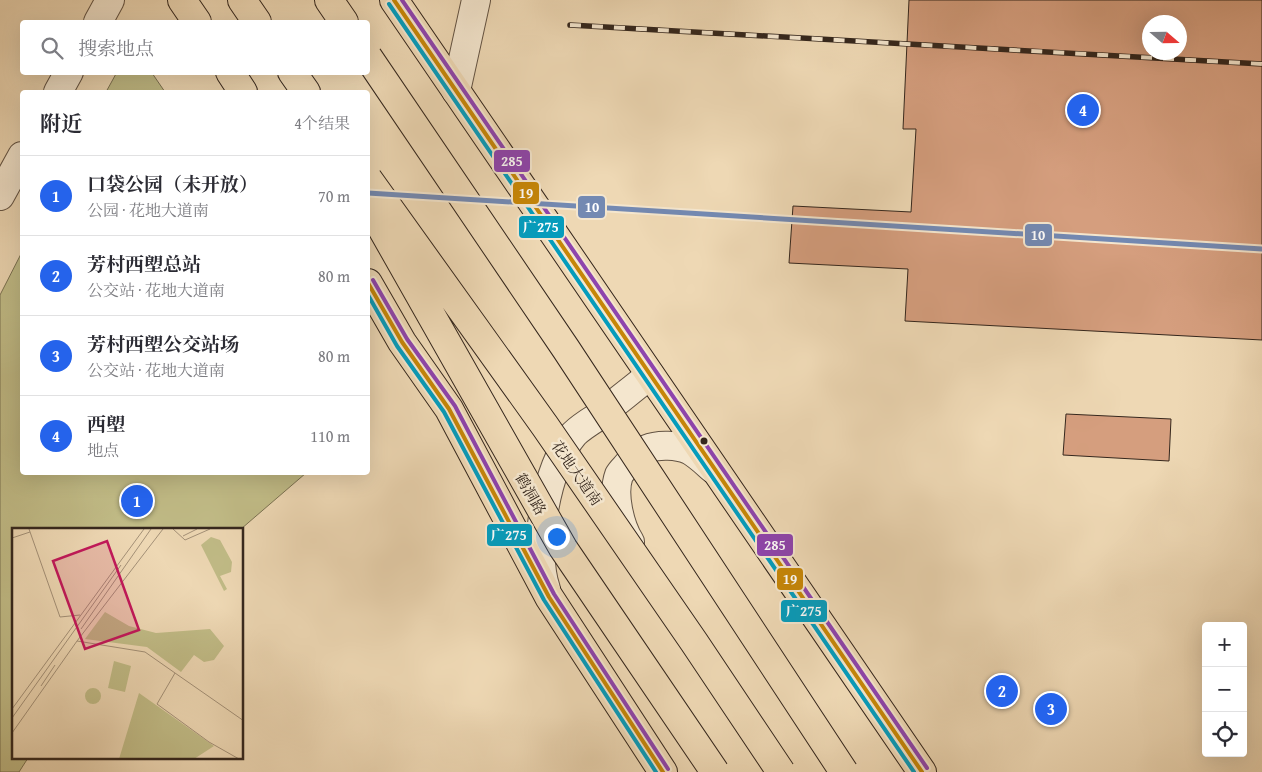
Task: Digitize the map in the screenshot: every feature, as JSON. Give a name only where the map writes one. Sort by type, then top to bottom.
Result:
[{"type":"main road","points":[[182,0],[196,20]]},
{"type":"main road","points":[[242,0],[256,20]]},
{"type":"main road","points":[[329,0],[343,20]]},
{"type":"main road","name":"花地大道南","points":[[394,0],[922,772]]},
{"type":"main road","points":[[370,60],[566,349],[844,772]]},
{"type":"main road","points":[[232,75],[242,90]]},
{"type":"main road","name":"花地大道南","points":[[370,182],[545,426],[781,772]]},
{"type":"main road","name":"鹤洞路","points":[[370,208],[563,548],[715,772]]},
{"type":"main road","points":[[370,286],[402,342],[448,409],[549,597],[663,772]]},
{"type":"street","points":[[99,20],[110,0]]},
{"type":"street","points":[[456,91],[476,0]]},
{"type":"street","points":[[59,90],[68,75]]},
{"type":"street","points":[[0,196],[20,160]]},
{"type":"street","points":[[549,597],[542,579],[540,554],[548,488],[559,459],[574,434],[650,376]]},
{"type":"street","name":"花地大道南","points":[[718,474],[701,457],[687,449],[666,446],[647,449],[635,457],[620,474],[617,490],[618,514],[626,535],[781,772]]},
{"type":"shaded area","points":[[115,75],[153,75],[164,90],[107,90]]},
{"type":"shaded area","points":[[20,256],[20,475],[304,475],[242,528],[12,528],[12,760],[27,760],[19,772],[0,772],[0,295]]},
{"type":"building","points":[[909,0],[1262,0],[1262,340],[905,321],[908,269],[789,263],[793,206],[911,212],[916,129],[903,129]]},
{"type":"building","points":[[1066,414],[1171,419],[1169,461],[1063,455]]},
{"type":"railway","points":[[570,25],[1262,64]]},
{"type":"transit line","name":"19","points":[[394,0],[922,772]]},
{"type":"transit line","name":"285","points":[[402,0],[927,768]]},
{"type":"transit line","name":"广275","points":[[389,4],[914,772]]},
{"type":"transit line","name":"10","points":[[370,193],[1262,249]]},
{"type":"transit line","name":"285","points":[[373,280],[407,339],[455,406],[554,594],[668,769]]},
{"type":"transit line","name":"19","points":[[370,286],[402,342],[449,409],[549,597],[663,772]]},
{"type":"transit line","name":"广275","points":[[370,299],[397,346],[444,412],[544,600],[656,772]]},
{"type":"place","name":"西塱","points":[[1083,110]]},
{"type":"place","name":"口袋公园（未开放）","points":[[137,501]]},
{"type":"place","name":"芳村西塱总站","points":[[1002,691]]},
{"type":"place","name":"芳村西塱公交站场","points":[[1051,709]]}]
